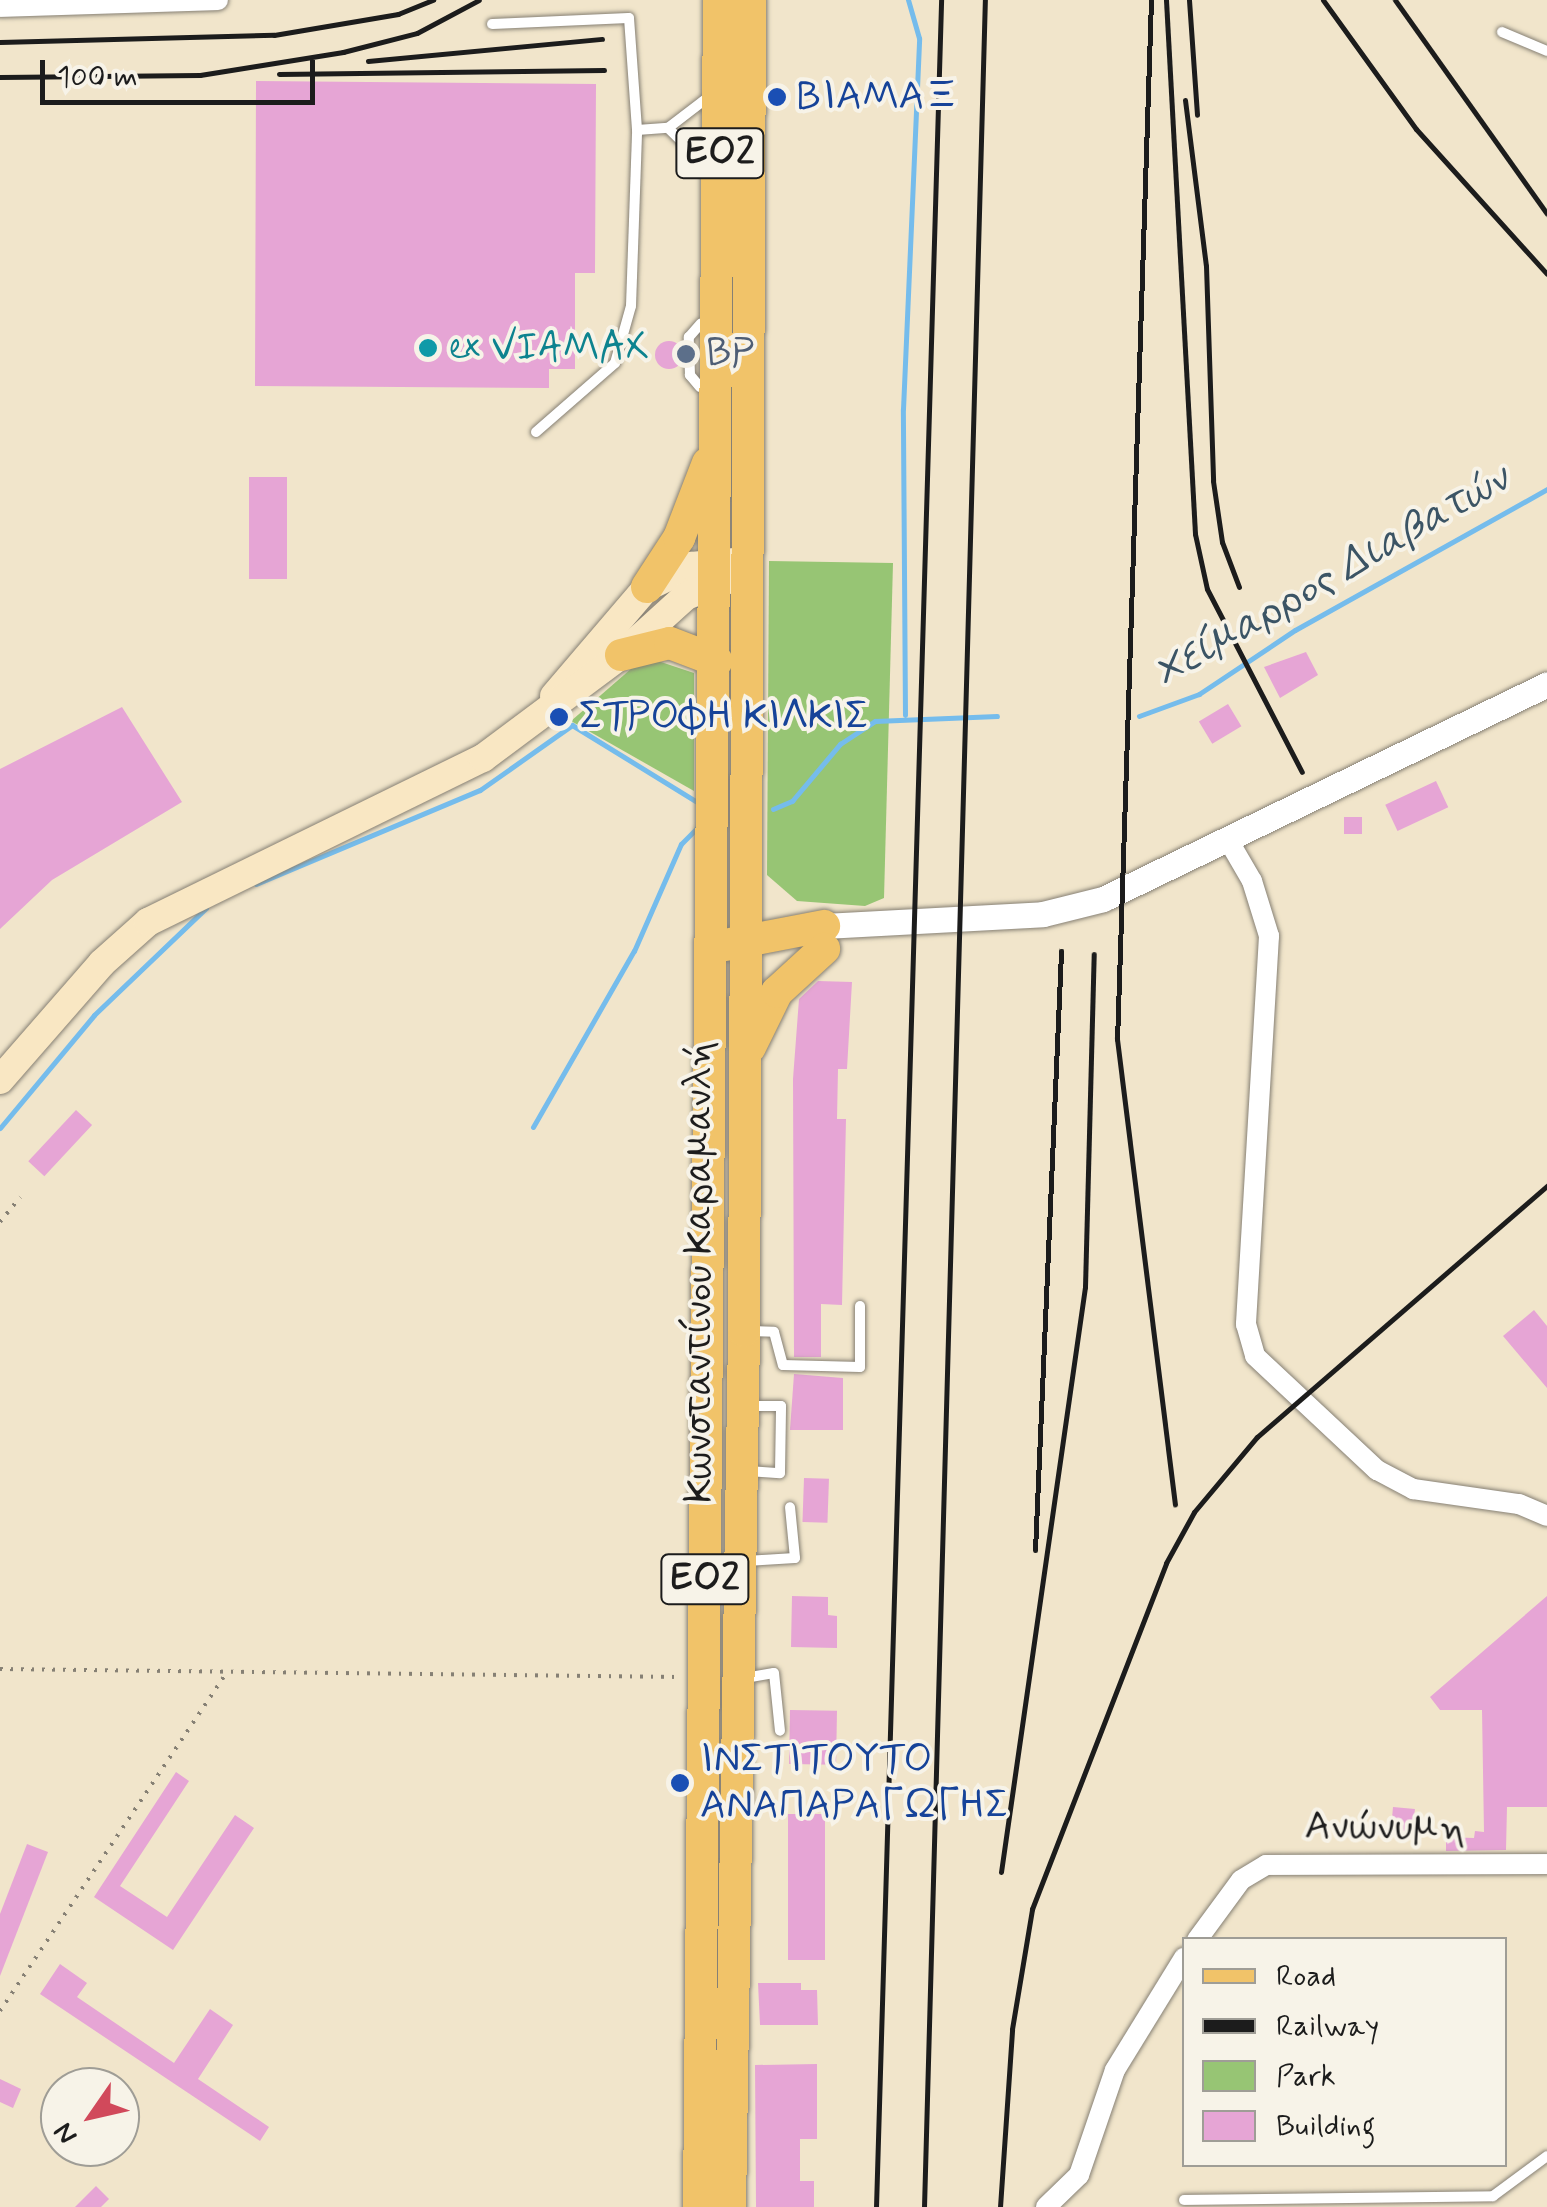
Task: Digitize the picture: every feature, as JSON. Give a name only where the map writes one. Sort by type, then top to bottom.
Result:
[{"type":"main road","name":"ΕΟ2","points":[[719,0],[717,430],[733,571]]},
{"type":"main road","name":"ΕΟ2","points":[[717,661],[733,571],[750,0]]},
{"type":"main road","points":[[539,718],[647,587],[684,527],[717,430]]},
{"type":"main road","points":[[647,587],[683,568],[733,571]]},
{"type":"main road","points":[[0,1080],[102,963],[163,912],[440,782],[539,718],[622,656],[686,596],[733,571]]},
{"type":"main road","name":"Κωνσταντίνου Καραμανλή","points":[[730,2207],[744,1406],[744,873],[733,571]]},
{"type":"main road","points":[[622,656],[670,643],[717,661]]},
{"type":"main road","name":"Κωνσταντίνου Καραμανλή","points":[[699,2207],[717,661]]},
{"type":"main road","points":[[744,873],[776,911],[824,937]]},
{"type":"main road","points":[[711,952],[744,952],[824,937]]},
{"type":"main road","points":[[744,1066],[777,992],[824,937]]},
{"type":"street","points":[[0,7],[218,0]]},
{"type":"street","points":[[824,937],[886,922],[1072,909],[1547,684]]},
{"type":"street","points":[[1227,838],[1252,881],[1269,936],[1246,1324],[1256,1356],[1377,1470],[1413,1489],[1520,1504],[1547,1516]]},
{"type":"street","name":"Ανώνυμη","points":[[1199,1937],[1241,1880],[1266,1865],[1294,1860],[1547,1864]]},
{"type":"street","points":[[1046,2207],[1079,2175],[1115,2070],[1182,1961]]},
{"type":"lane","points":[[492,24],[630,18],[637,130],[631,306],[615,363],[536,432]]},
{"type":"lane","points":[[1502,32],[1547,51]]},
{"type":"lane","points":[[637,130],[668,128],[720,88]]},
{"type":"lane","points":[[668,128],[720,180]]},
{"type":"lane","points":[[700,387],[690,375],[689,337],[702,323]]},
{"type":"lane","points":[[744,1330],[774,1332],[783,1365],[860,1367],[860,1306]]},
{"type":"lane","points":[[740,1562],[795,1558],[790,1507]]},
{"type":"lane","points":[[739,1679],[774,1673],[780,1730]]},
{"type":"lane","points":[[1184,2200],[1493,2196],[1547,2156]]},
{"type":"path","points":[[0,1222],[20,1198]]},
{"type":"path","points":[[0,1669],[225,1675],[675,1675],[704,1684]]},
{"type":"path","points":[[0,2011],[225,1675]]},
{"type":"green space","points":[[769,561],[893,563],[884,898],[865,906],[797,901],[767,875]]},
{"type":"green space","points":[[658,661],[694,673],[694,791],[571,721],[632,668]]},
{"type":"building","points":[[256,81],[596,84],[595,273],[575,273],[575,369],[549,369],[549,388],[255,386]]},
{"type":"building","points":[[669,341],[679,345],[683,355],[679,365],[669,369],[659,365],[655,355],[659,345]]},
{"type":"building","points":[[249,477],[287,477],[287,579],[249,579]]},
{"type":"building","points":[[1306,652],[1318,675],[1280,698],[1264,667]]},
{"type":"building","points":[[1228,704],[1241,726],[1212,744],[1199,722]]},
{"type":"building","points":[[122,707],[182,802],[52,880],[0,929],[0,769]]},
{"type":"building","points":[[1436,781],[1448,807],[1398,831],[1385,805]]},
{"type":"building","points":[[1344,817],[1362,817],[1362,834],[1344,834]]},
{"type":"building","points":[[818,981],[852,982],[847,1069],[838,1069],[837,1119],[846,1119],[842,1305],[821,1304],[821,1357],[794,1357],[793,1079],[799,999]]},
{"type":"building","points":[[76,1110],[92,1125],[44,1176],[28,1161]]},
{"type":"building","points":[[1534,1310],[1547,1326],[1547,1388],[1503,1336]]},
{"type":"building","points":[[794,1374],[843,1378],[843,1430],[790,1430]]},
{"type":"building","points":[[804,1478],[829,1479],[827,1523],[802,1522]]},
{"type":"building","points":[[792,1596],[828,1597],[828,1615],[837,1616],[837,1648],[791,1647]]},
{"type":"building","points":[[1547,1596],[1547,1807],[1507,1807],[1506,1850],[1446,1851],[1446,1837],[1474,1838],[1475,1831],[1484,1832],[1482,1710],[1440,1710],[1430,1697]]},
{"type":"building","points":[[790,1710],[837,1711],[836,1765],[789,1764]]},
{"type":"building","points":[[176,1772],[189,1781],[120,1886],[167,1917],[235,1815],[254,1828],[173,1950],[94,1897]]},
{"type":"building","points":[[1393,1807],[1415,1809],[1413,1833],[1391,1831]]},
{"type":"building","points":[[788,1814],[825,1814],[825,1960],[788,1960]]},
{"type":"building","points":[[27,1844],[48,1852],[0,1976],[0,1914]]},
{"type":"building","points":[[60,1964],[87,1983],[77,1997],[174,2063],[210,2009],[233,2025],[198,2079],[269,2127],[260,2141],[40,1994]]},
{"type":"building","points":[[758,1983],[801,1983],[801,1990],[817,1990],[818,2025],[760,2025]]},
{"type":"building","points":[[817,2064],[817,2139],[800,2139],[800,2181],[814,2181],[814,2207],[756,2207],[755,2065]]},
{"type":"building","points":[[0,2079],[21,2089],[13,2108],[0,2102]]},
{"type":"building","points":[[96,2186],[109,2199],[101,2207],[75,2207]]},
{"type":"waterway","points":[[905,715],[903,409],[919,38],[908,0]]},
{"type":"waterway","name":"Χείμαρρος Διαβατών","points":[[1139,716],[1199,694],[1295,630],[1547,489]]},
{"type":"waterway","name":"Χείμαρρος Διαβατών","points":[[773,809],[792,801],[840,744],[875,721],[997,716]]},
{"type":"waterway","name":"Χείμαρρος Διαβατών","points":[[256,884],[480,790],[572,725],[697,802]]},
{"type":"waterway","name":"Χείμαρρος Διαβατών","points":[[533,1127],[634,951],[681,844],[699,826]]},
{"type":"waterway","name":"Χείμαρρος Διαβατών","points":[[0,1128],[94,1015],[206,908]]},
{"type":"railway","points":[[0,42],[274,35],[398,14],[433,0]]},
{"type":"railway","points":[[0,77],[200,75],[343,52],[417,33],[479,0]]},
{"type":"railway","points":[[876,2207],[941,0]]},
{"type":"railway","points":[[924,2207],[985,0]]},
{"type":"railway","points":[[1151,0],[1117,1039],[1175,1504]]},
{"type":"railway","points":[[1166,0],[1195,534],[1207,589],[1302,772]]},
{"type":"railway","points":[[1189,0],[1197,115]]},
{"type":"railway","points":[[1323,0],[1416,129],[1547,274]]},
{"type":"railway","points":[[1395,0],[1547,214]]},
{"type":"railway","points":[[368,61],[602,39]]},
{"type":"railway","points":[[279,74],[604,70]]},
{"type":"railway","points":[[1185,100],[1206,266],[1213,481],[1222,542],[1239,587]]},
{"type":"railway","points":[[1035,1550],[1061,951]]},
{"type":"railway","points":[[1001,1872],[1085,1287],[1094,954]]},
{"type":"railway","points":[[1000,2207],[1012,2029],[1032,1909],[1166,1563],[1194,1512],[1257,1437],[1547,1186]]},
{"type":"place","name":"ΒΙΑΜΑΞ","points":[[777,97]]},
{"type":"place","name":"ex VIAMAX","points":[[428,348]]},
{"type":"place","name":"BP","points":[[686,354]]},
{"type":"place","name":"ΣΤΡΟΦΗ ΚΙΛΚΙΣ","points":[[559,717]]},
{"type":"place","name":"ΙΝΣΤΙΤΟΥΤΟ ΑΝΑΠΑΡΑΓΩΓΗΣ","points":[[680,1783]]}]
